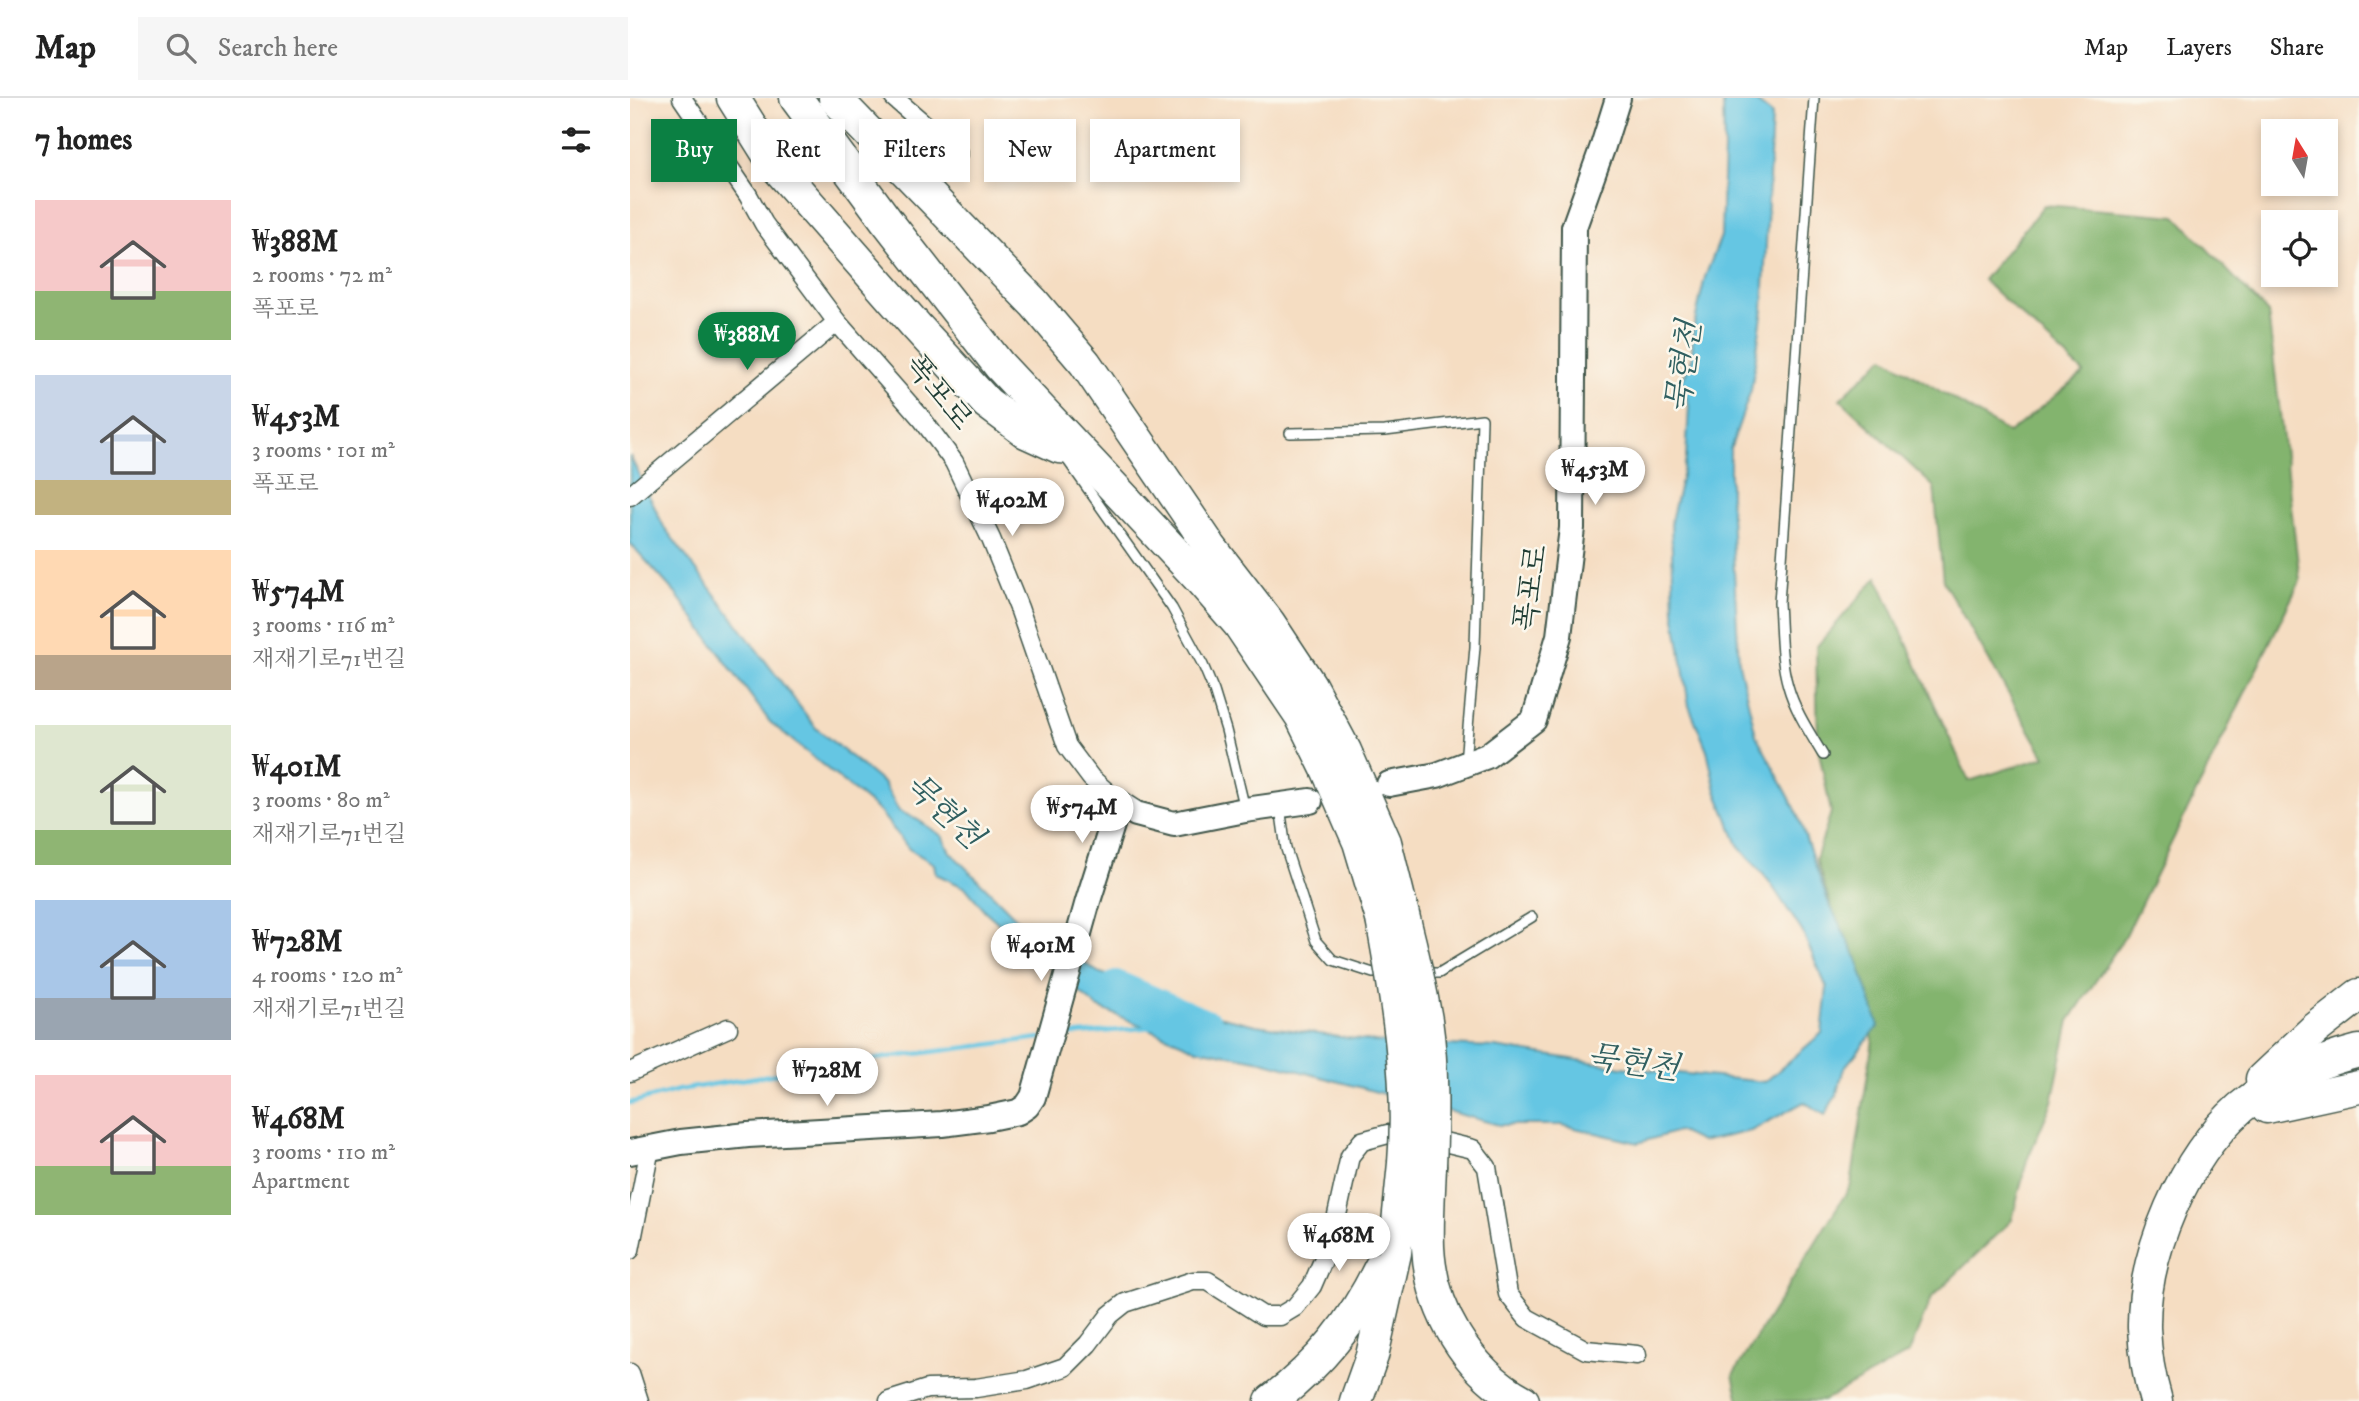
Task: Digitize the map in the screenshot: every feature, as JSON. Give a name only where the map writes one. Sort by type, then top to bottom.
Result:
[{"type":"highway","points":[[733,98],[775,165],[987,403],[1027,432],[1067,447]]},
{"type":"highway","points":[[796,98],[886,220],[1067,447],[1197,576],[1239,624],[1301,716],[1328,771],[1418,977],[1426,1023],[1431,1121],[1417,1164],[1381,1266],[1362,1305],[1322,1356],[1271,1401]]},
{"type":"highway","points":[[835,98],[1034,303],[1085,363],[1211,548],[1269,623],[1310,685],[1345,751],[1385,842],[1393,917]]},
{"type":"highway","points":[[2156,1401],[2148,1370],[2144,1325],[2147,1294],[2158,1240],[2178,1190],[2241,1100],[2314,1030],[2359,995]]},
{"type":"highway","points":[[2222,1126],[2240,1108],[2280,1080],[2327,1060],[2359,1051]]},
{"type":"highway","points":[[2172,1401],[2162,1370],[2157,1328],[2161,1291],[2175,1235],[2195,1192],[2218,1155],[2247,1123],[2267,1107],[2318,1078],[2359,1065]]},
{"type":"highway","points":[[2267,1107],[2359,1087]]},
{"type":"highway","points":[[1373,1401],[1402,1302],[1416,1242],[1417,1164]]},
{"type":"highway","points":[[1417,1164],[1433,1282],[1451,1328],[1479,1367],[1502,1388],[1523,1401]]},
{"type":"highway","points":[[1356,1401],[1372,1356],[1381,1318],[1395,1253],[1399,1211]]},
{"type":"main road","name":"폭포로","points":[[1389,784],[1437,775],[1487,756],[1534,720],[1559,636],[1572,528],[1574,227],[1618,98]]},
{"type":"main road","name":"폭포로","points":[[1119,803],[1136,814],[1174,824],[1310,801]]},
{"type":"main road","points":[[640,1150],[681,1142],[747,1135],[942,1124],[1018,1112],[1027,1106],[1033,1097],[1088,901],[1119,803]]},
{"type":"street","name":"폭포로","points":[[682,98],[748,195],[764,224],[837,322],[922,419],[954,462],[991,539],[1067,746],[1091,778],[1119,803]]},
{"type":"street","points":[[894,98],[918,119]]},
{"type":"street","points":[[630,496],[837,322]]},
{"type":"street","points":[[630,1072],[728,1028]]},
{"type":"street","points":[[889,1401],[927,1389],[976,1388],[1027,1380],[1065,1367],[1110,1315],[1125,1303],[1193,1281],[1208,1281],[1263,1316],[1280,1316],[1295,1307],[1312,1286],[1331,1242],[1350,1156],[1362,1141],[1388,1134],[1473,1149],[1487,1167],[1508,1294],[1527,1318],[1586,1350],[1637,1355]]},
{"type":"street","points":[[630,1250],[640,1150]]},
{"type":"street","points":[[630,1373],[639,1401]]},
{"type":"lane","points":[[1814,98],[1779,603],[1782,656],[1788,686],[1799,713],[1823,755]]},
{"type":"lane","points":[[1290,433],[1385,431],[1482,419],[1475,647],[1465,764]]},
{"type":"lane","points":[[1067,447],[1172,608],[1203,665],[1222,717],[1245,810]]},
{"type":"lane","points":[[1280,805],[1286,849],[1316,941],[1333,960],[1373,973],[1399,973]]},
{"type":"lane","points":[[1412,973],[1439,973],[1532,917]]},
{"type":"green space","points":[[2044,205],[2176,216],[2268,313],[2300,581],[2126,935],[2069,1021],[2052,1102],[2027,1160],[2012,1220],[1931,1298],[1909,1353],[1823,1401],[1739,1401],[1733,1375],[1851,1185],[1873,1039],[1816,859],[1831,812],[1818,747],[1816,647],[1877,577],[1969,781],[2045,757],[1943,581],[1934,487],[1840,399],[1884,357],[2009,433],[2084,373],[1983,280]]},
{"type":"water","points":[[1723,98],[1752,98],[1772,114],[1763,309],[1751,390],[1730,450],[1739,664],[1756,735],[1795,808],[1828,901],[1857,959],[1879,1026],[1844,1068],[1837,1093],[1825,1115],[1804,1102],[1751,1131],[1701,1142],[1678,1131],[1638,1143],[1562,1125],[1499,1125],[1262,1061],[1197,1049],[1097,1007],[985,911],[966,888],[936,874],[934,864],[909,849],[880,812],[770,722],[676,594],[630,543],[630,456],[664,527],[816,728],[884,784],[899,811],[942,836],[950,852],[1016,918],[1098,972],[1121,980],[1166,1010],[1201,1012],[1256,1025],[1375,1042],[1495,1047],[1629,1068],[1765,1082],[1822,1033],[1827,988],[1802,931],[1769,881],[1738,845],[1716,791],[1707,750],[1689,706],[1674,611],[1671,521],[1686,459],[1689,406],[1682,381],[1692,359],[1693,330],[1705,277],[1721,236]]},
{"type":"waterway","name":"묵현천","points":[[1116,984],[1210,1025]]},
{"type":"waterway","points":[[1059,1036],[1152,1027]]},
{"type":"waterway","points":[[630,1103],[679,1090],[837,1064],[1040,1038]]}]
